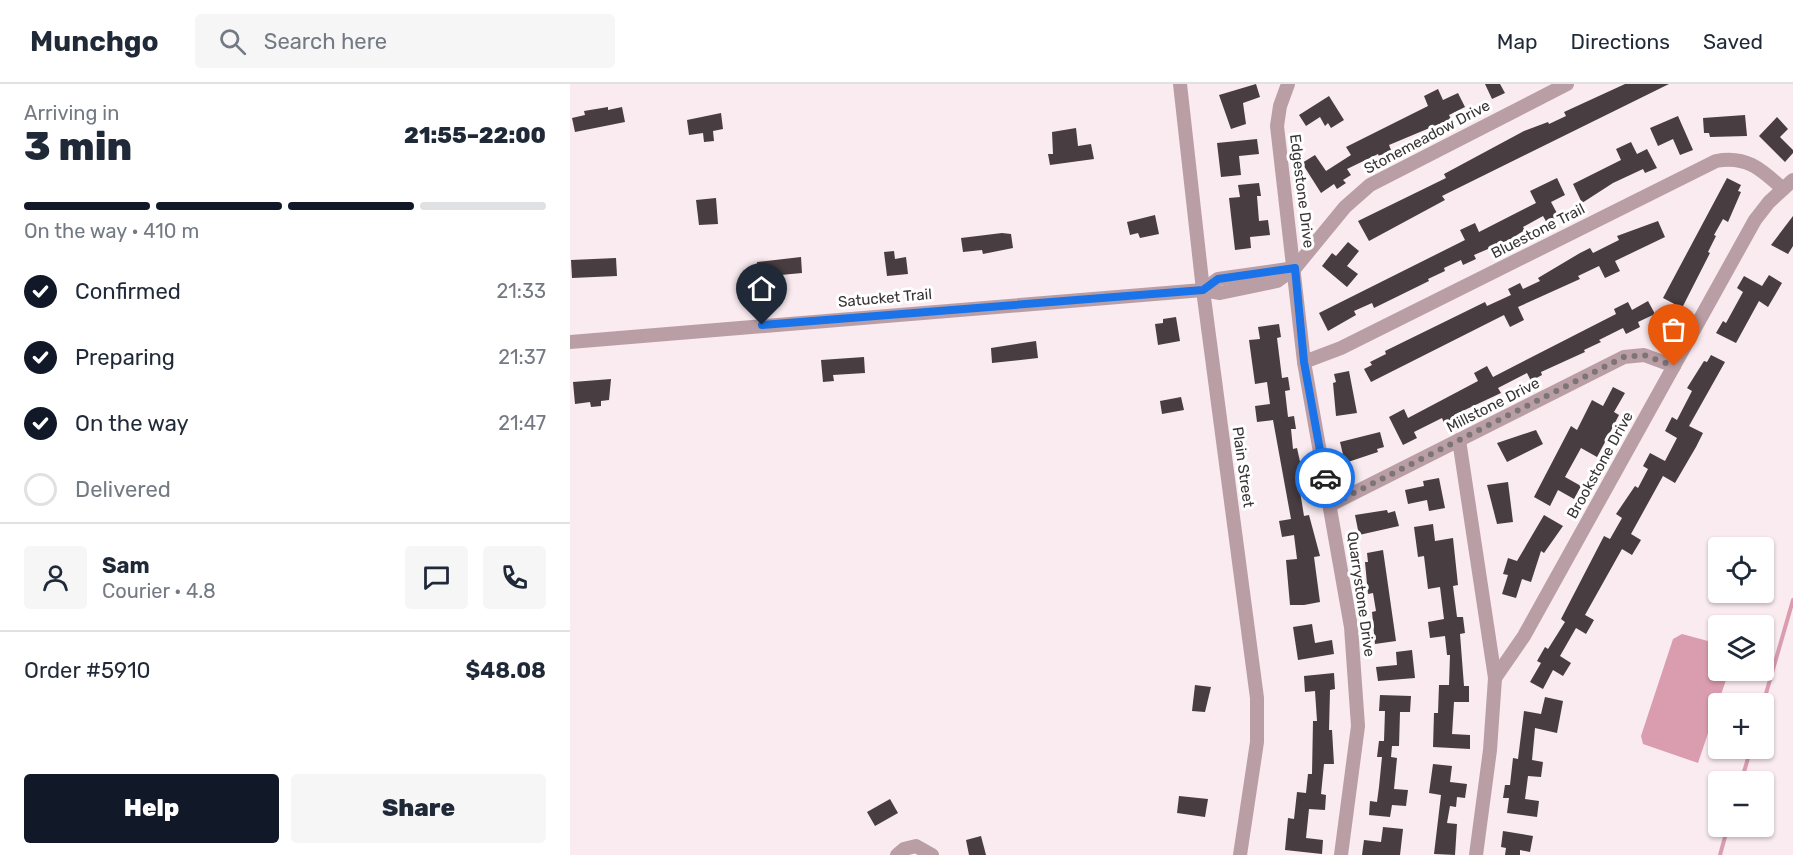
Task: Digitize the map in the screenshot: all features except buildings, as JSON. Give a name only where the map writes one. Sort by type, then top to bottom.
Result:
[{"type":"street","name":"Plain Street","points":[[1180,84],[1203,290],[1257,698],[1257,742],[1240,855]]},
{"type":"street","name":"Edgestone Drive","points":[[1288,84],[1280,106],[1277,126],[1295,268]]},
{"type":"street","name":"Stonemeadow Drive","points":[[1295,268],[1345,207],[1370,185],[1567,84]]},
{"type":"street","name":"Bluestone Trail","points":[[1304,362],[1341,348],[1716,161],[1734,159],[1752,163],[1788,185]]},
{"type":"street","name":"Brookstone Drive","points":[[1495,678],[1524,636],[1755,220],[1788,185]]},
{"type":"street","points":[[1203,290],[1218,279],[1295,268]]},
{"type":"street","name":"Quarrystone Drive","points":[[1295,268],[1304,362],[1351,627],[1357,715],[1353,775],[1341,855]]},
{"type":"street","name":"Satucket Trail","points":[[570,342],[1203,290]]},
{"type":"street","name":"Millstone Drive","points":[[1330,505],[1624,357],[1644,355],[1674,366]]},
{"type":"street","points":[[1459,440],[1495,678],[1490,750],[1476,855]]},
{"type":"street","points":[[897,855],[904,849],[916,846],[932,855]]},
{"type":"shaded area","points":[[1682,634],[1708,641],[1708,681],[1726,681],[1722,693],[1708,693],[1708,733],[1698,763],[1643,744],[1641,736],[1673,639]]},
{"type":"waterway","points":[[1766,693],[1793,600]]},
{"type":"waterway","points":[[1744,771],[1748,759]]},
{"type":"waterway","points":[[1720,855],[1725,837]]},
{"type":"way so far","points":[[1325,478],[1330,505],[1624,357],[1644,355],[1674,366]]},
{"type":"route","points":[[762,325],[1203,290],[1218,279],[1295,268],[1304,362],[1325,478]]}]
